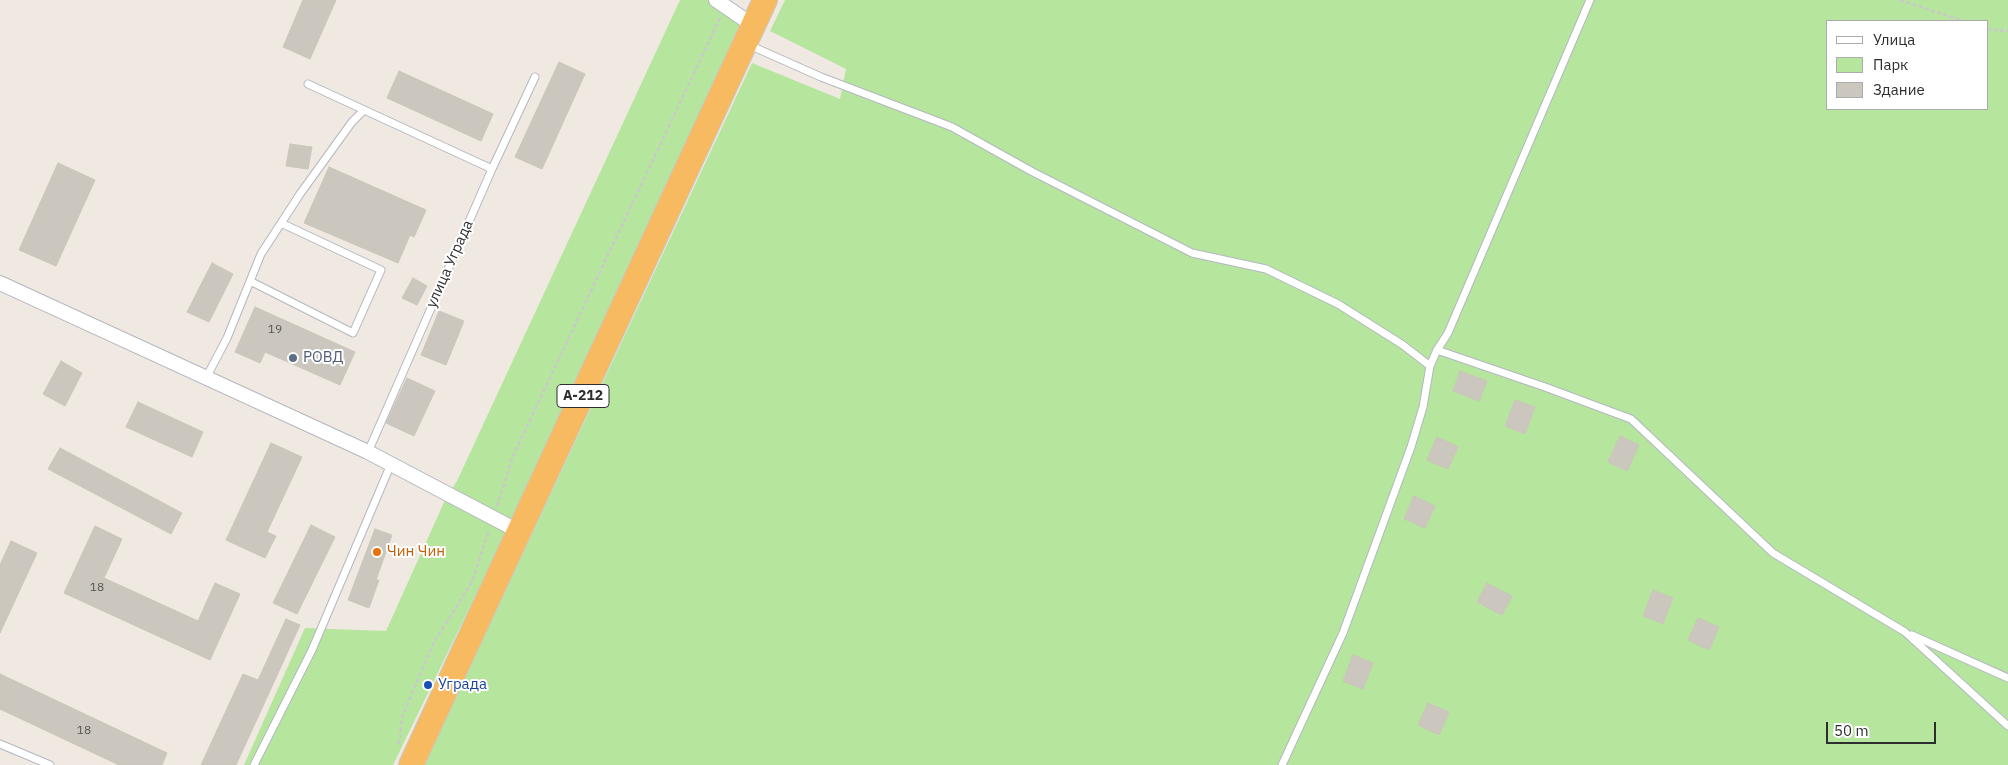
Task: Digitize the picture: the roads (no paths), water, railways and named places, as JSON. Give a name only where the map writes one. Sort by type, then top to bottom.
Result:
[{"type":"highway","name":"А-212","points":[[405,757],[520,532],[765,0]]},
{"type":"street","points":[[720,3],[749,34]]},
{"type":"street","points":[[0,283],[368,452],[520,532]]},
{"type":"lane","points":[[1282,765],[1346,623],[1411,447],[1423,408],[1430,366],[1437,350],[1448,333],[1590,0]]},
{"type":"lane","points":[[749,34],[821,77],[952,127],[1032,171],[1192,253],[1266,269],[1338,304],[1403,345],[1430,366]]},
{"type":"lane","name":"улица Уграда","points":[[368,452],[492,169],[535,77]]},
{"type":"lane","points":[[308,84],[492,169]]},
{"type":"lane","points":[[206,378],[227,338],[261,254],[300,194],[352,122],[364,110]]},
{"type":"lane","points":[[250,281],[353,333],[381,270],[281,223]]},
{"type":"lane","points":[[1437,350],[1545,387],[1630,419],[1773,553],[1905,632],[2008,678]]},
{"type":"lane","points":[[254,765],[312,650],[391,464]]},
{"type":"lane","points":[[1905,632],[2008,726]]},
{"type":"lane","points":[[0,744],[50,765]]},
{"type":"place","name":"РОВД","points":[[293,358]]},
{"type":"place","name":"Чин Чин","points":[[377,552]]},
{"type":"place","name":"Уграда","points":[[428,685]]}]
